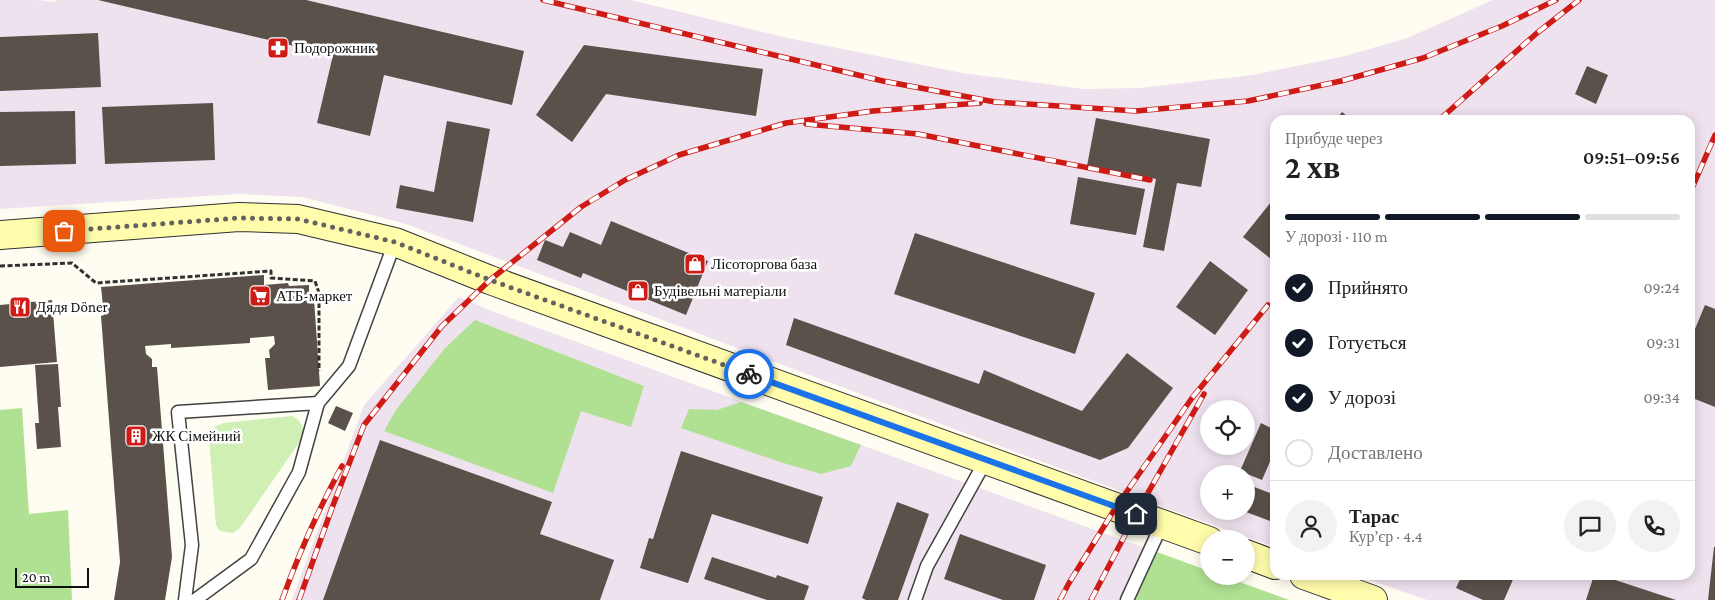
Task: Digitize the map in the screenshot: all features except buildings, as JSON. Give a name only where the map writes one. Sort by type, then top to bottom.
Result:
[{"type":"main road","points":[[0,236],[239,218],[298,219],[395,242],[490,280],[1200,538]]},
{"type":"main road","points":[[1255,557],[1270,563]]},
{"type":"main road","points":[[1318,580],[1373,600]]},
{"type":"lane","points":[[196,600],[251,559],[299,472],[318,403],[349,366],[395,242]]},
{"type":"lane","points":[[185,600],[192,545],[178,412],[318,403]]},
{"type":"lane","points":[[915,600],[928,566],[986,460]]},
{"type":"lane","points":[[1127,600],[1162,524]]},
{"type":"path","points":[[0,266],[72,263],[96,284],[271,271],[271,278],[315,282],[319,293],[320,377]]},
{"type":"shaded area","points":[[0,0],[55,2],[56,0],[631,0],[788,38],[962,73],[1084,89],[1139,88],[1253,75],[1345,56],[1407,38],[1493,0],[1715,0],[1715,600],[1427,600],[1369,580],[1695,580],[1695,115],[1270,115],[1270,545],[1255,540],[1255,530],[1227,530],[1171,510],[403,223],[302,197],[239,194],[0,209]]},
{"type":"shaded area","points":[[459,297],[489,310],[1150,550],[1127,600],[292,600],[364,405]]},
{"type":"green space","points":[[475,320],[644,386],[631,427],[581,411],[553,493],[384,431],[396,410],[445,348]]},
{"type":"green space","points":[[741,402],[861,445],[851,466],[821,474],[681,428],[689,409],[717,410]]},
{"type":"green space","points":[[22,408],[29,514],[68,510],[72,600],[0,600],[0,410]]},
{"type":"green space","points":[[292,416],[302,425],[303,437],[240,528],[233,533],[220,531],[216,525],[209,438],[212,430],[223,423]]},
{"type":"green space","points":[[1157,552],[1200,568],[1200,585],[1248,585],[1289,600],[1134,600]]},
{"type":"railway","points":[[543,0],[883,81],[995,102],[1136,111],[1248,101],[1341,81],[1423,58],[1502,26],[1556,0]]},
{"type":"railway","points":[[1445,115],[1537,33],[1579,0]]},
{"type":"railway","points":[[299,600],[364,425],[442,326],[490,280],[581,207],[625,180],[679,155],[786,123],[873,111],[980,103]]},
{"type":"railway","points":[[806,124],[918,134],[1150,180]]},
{"type":"railway","points":[[1695,181],[1715,135]]},
{"type":"railway","points":[[1060,600],[1116,507],[1192,398],[1268,305]]},
{"type":"railway","points":[[1091,600],[1136,514],[1204,394]]},
{"type":"railway","points":[[282,600],[309,532],[342,466]]},
{"type":"way so far","points":[[64,231],[239,218],[298,219],[395,242],[490,280],[749,374]]},
{"type":"place","name":"Подорожник","points":[[278,48]]},
{"type":"place","name":"Лісоторгова база","points":[[695,264]]},
{"type":"place","name":"Будівельні матеріали","points":[[638,291]]},
{"type":"place","name":"АТБ-маркет","points":[[260,296]]},
{"type":"place","name":"Дядя Döner","points":[[20,307]]},
{"type":"place","name":"ЖК Сімейний","points":[[136,436]]},
{"type":"route","points":[[749,374],[1136,514]]}]
